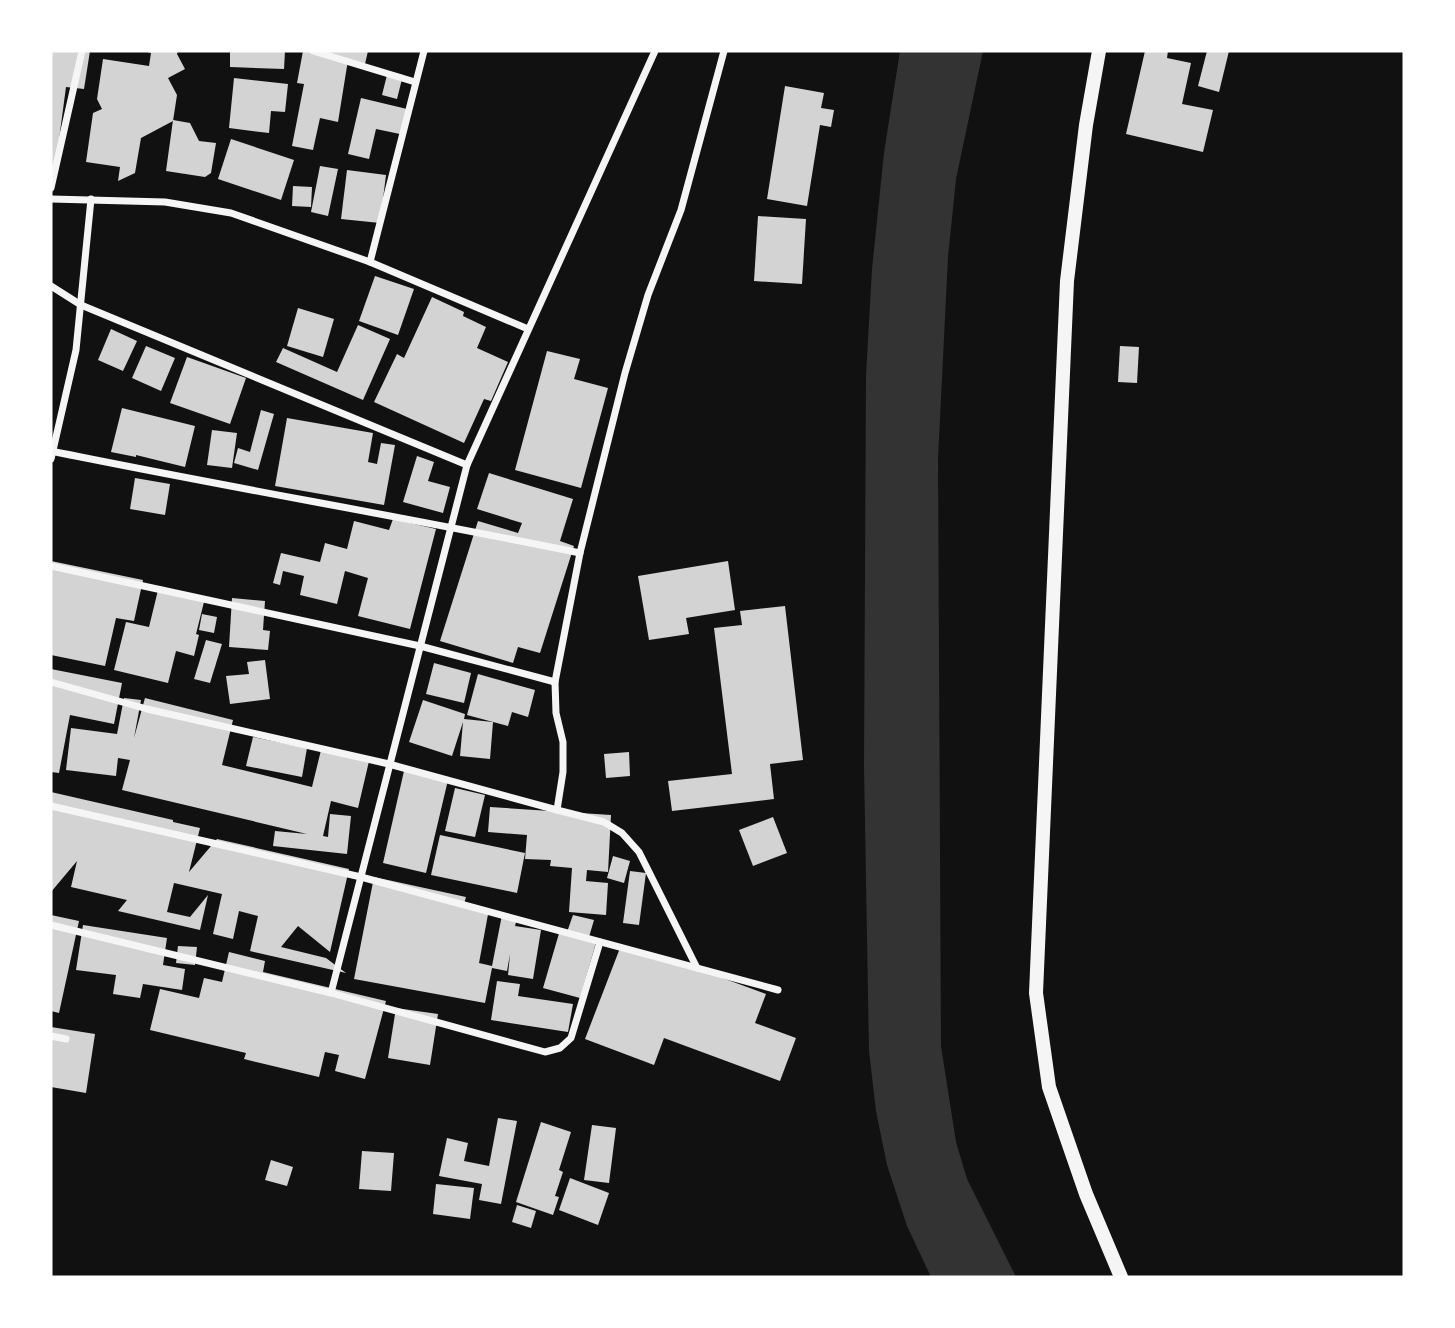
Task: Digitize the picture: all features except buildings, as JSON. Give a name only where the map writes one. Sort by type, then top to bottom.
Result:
[{"type":"main road","points":[[1099,51],[1086,125],[1067,281],[1036,993],[1049,1087],[1086,1194],[1121,1277]]},
{"type":"street","points":[[51,188],[82,51]]},
{"type":"street","points":[[313,51],[415,82]]},
{"type":"street","points":[[370,262],[424,51]]},
{"type":"street","points":[[331,993],[467,466],[655,51]]},
{"type":"street","points":[[557,810],[563,772],[563,742],[556,713],[555,682],[580,554],[625,373],[648,295],[681,210],[724,51]]},
{"type":"street","points":[[51,199],[165,202],[231,213],[370,262],[528,329]]},
{"type":"street","points":[[91,199],[76,350],[52,454],[451,527],[580,554]]},
{"type":"street","points":[[51,286],[81,305],[467,466]]},
{"type":"street","points":[[51,566],[420,646],[555,682]]},
{"type":"street","points":[[51,682],[147,709],[389,764],[604,822],[621,833],[639,852],[696,968]]},
{"type":"street","points":[[51,806],[361,877],[778,990]]},
{"type":"street","points":[[51,925],[331,993],[545,1052],[560,1048],[571,1038],[600,942]]},
{"type":"street","points":[[51,1036],[66,1040]]},
{"type":"shaded area","points":[[900,51],[983,51],[956,179],[948,257],[938,459],[941,1046],[956,1142],[967,1179],[1016,1277],[931,1277],[907,1226],[887,1165],[876,1111],[869,1051],[864,766],[866,375],[872,269],[884,153]]}]
